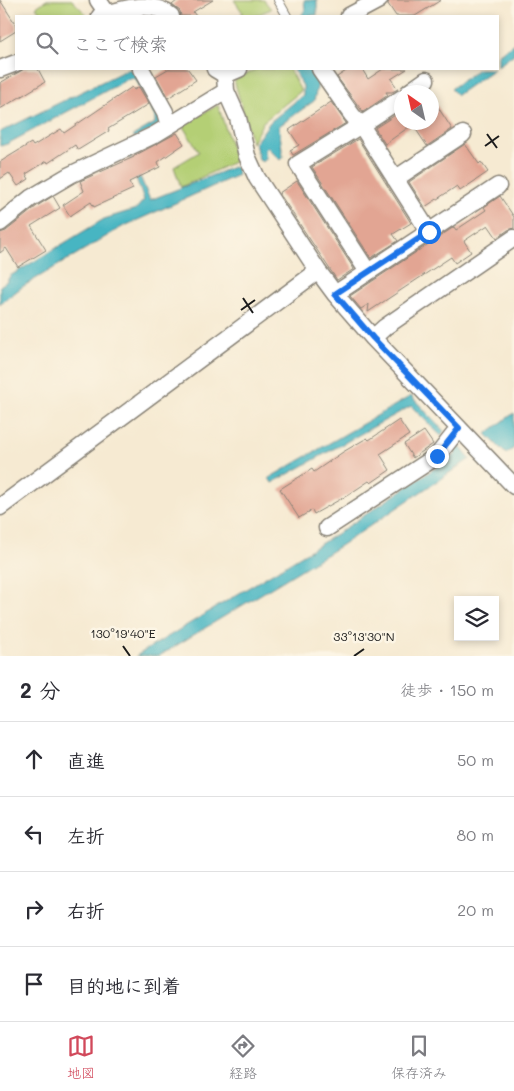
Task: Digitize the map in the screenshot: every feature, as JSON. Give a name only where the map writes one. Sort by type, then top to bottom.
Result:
[{"type":"street","points":[[350,15],[379,0]]},
{"type":"street","points":[[103,12],[150,2],[167,8]]},
{"type":"street","points":[[0,69],[15,63]]},
{"type":"street","points":[[142,70],[165,112],[169,126]]},
{"type":"street","points":[[321,70],[361,126],[429,232]]},
{"type":"street","points":[[0,223],[31,198],[70,175],[169,126],[226,76],[247,156],[257,178],[318,271],[373,338],[514,486]]},
{"type":"street","points":[[419,85],[426,80]]},
{"type":"street","points":[[368,272],[298,164],[394,103]]},
{"type":"street","points":[[395,179],[463,134]]},
{"type":"street","points":[[335,294],[498,186]]},
{"type":"street","points":[[373,338],[385,327],[514,238]]},
{"type":"street","points":[[0,508],[318,271]]},
{"type":"street","points":[[327,528],[437,456],[459,428]]},
{"type":"lane","points":[[278,0],[286,15]]},
{"type":"green space","points":[[47,0],[72,0],[86,14],[42,15],[36,7]]},
{"type":"green space","points":[[234,0],[264,0],[271,9],[257,15],[240,15],[243,13]]},
{"type":"green space","points":[[255,70],[290,70],[301,91],[263,122],[252,143],[234,80]]},
{"type":"green space","points":[[218,105],[236,161],[181,187],[174,167],[199,152],[182,125]]},
{"type":"water","points":[[304,0],[317,0],[317,15],[302,15],[305,10]]},
{"type":"water","points":[[514,43],[514,54],[499,65],[499,54]]},
{"type":"water","points":[[126,70],[135,71],[161,119],[159,127],[134,138],[134,135],[155,123],[155,117],[136,79],[130,78],[0,146],[0,132]]},
{"type":"water","points":[[294,70],[313,70],[319,79],[314,101],[279,126],[283,157],[280,160],[267,147],[265,150],[266,159],[263,162],[259,160],[255,143],[270,122],[303,95],[303,86]]},
{"type":"water","points":[[477,70],[493,70],[457,95],[451,89]]},
{"type":"water","points":[[130,153],[150,200],[236,166],[238,175],[122,227],[22,287],[0,304],[0,286],[10,276],[104,219],[136,209],[144,200],[127,154]]},
{"type":"water","points":[[411,396],[444,431],[441,436],[411,406],[272,483],[269,478]]},
{"type":"water","points":[[514,413],[514,448],[506,454],[486,434]]},
{"type":"water","points":[[456,442],[470,459],[340,546],[159,656],[136,656],[335,535],[456,454],[452,446]]},
{"type":"building","points":[[0,0],[15,23],[15,32],[0,41]]},
{"type":"building","points":[[178,0],[213,0],[193,12],[195,15],[181,15],[180,11],[172,5]]},
{"type":"building","points":[[389,0],[441,0],[417,15],[395,15],[388,4]]},
{"type":"building","points":[[22,70],[39,70],[45,82],[0,109],[0,83]]},
{"type":"building","points":[[166,70],[189,70],[196,80],[168,98],[156,76]]},
{"type":"building","points":[[348,70],[363,70],[368,79],[382,70],[405,70],[391,79],[395,85],[394,91],[386,92],[388,95],[363,112],[337,77]]},
{"type":"building","points":[[132,87],[134,90],[139,87],[149,104],[78,150],[75,145],[48,163],[47,161],[26,174],[29,179],[18,186],[9,173],[0,179],[0,162],[31,143],[33,146],[61,129],[64,133]]},
{"type":"building","points":[[331,102],[346,123],[293,155],[290,150],[299,145],[289,130]]},
{"type":"building","points":[[439,109],[452,129],[427,146],[416,130],[439,130]]},
{"type":"building","points":[[394,116],[394,130],[405,130],[385,144],[375,128]]},
{"type":"building","points":[[177,133],[184,144],[158,162],[160,167],[129,182],[133,189],[94,207],[91,202],[70,216],[63,205],[84,191],[80,181],[134,157]]},
{"type":"building","points":[[358,139],[411,223],[393,234],[398,241],[371,258],[312,167]]},
{"type":"building","points":[[465,144],[479,164],[481,162],[488,172],[460,191],[457,186],[425,207],[409,182]]},
{"type":"building","points":[[297,181],[354,269],[337,280],[279,193]]},
{"type":"building","points":[[53,196],[60,208],[31,226],[46,250],[18,267],[6,248],[0,253],[0,233],[6,231],[37,206]]},
{"type":"building","points":[[500,196],[514,217],[514,228],[497,238],[488,225],[464,241],[471,252],[455,263],[451,257],[368,312],[369,304],[361,309],[350,296],[454,227],[456,230],[486,210],[484,207]]},
{"type":"building","points":[[399,420],[409,435],[380,454],[390,470],[371,483],[369,481],[314,514],[312,510],[299,518],[280,489],[312,469],[314,472],[343,452],[367,438],[369,440]]},
{"type":"building","points":[[424,431],[433,444],[413,458],[404,444]]},
{"type":"route","points":[[429,232],[335,294],[373,338],[459,428],[437,456]]}]
